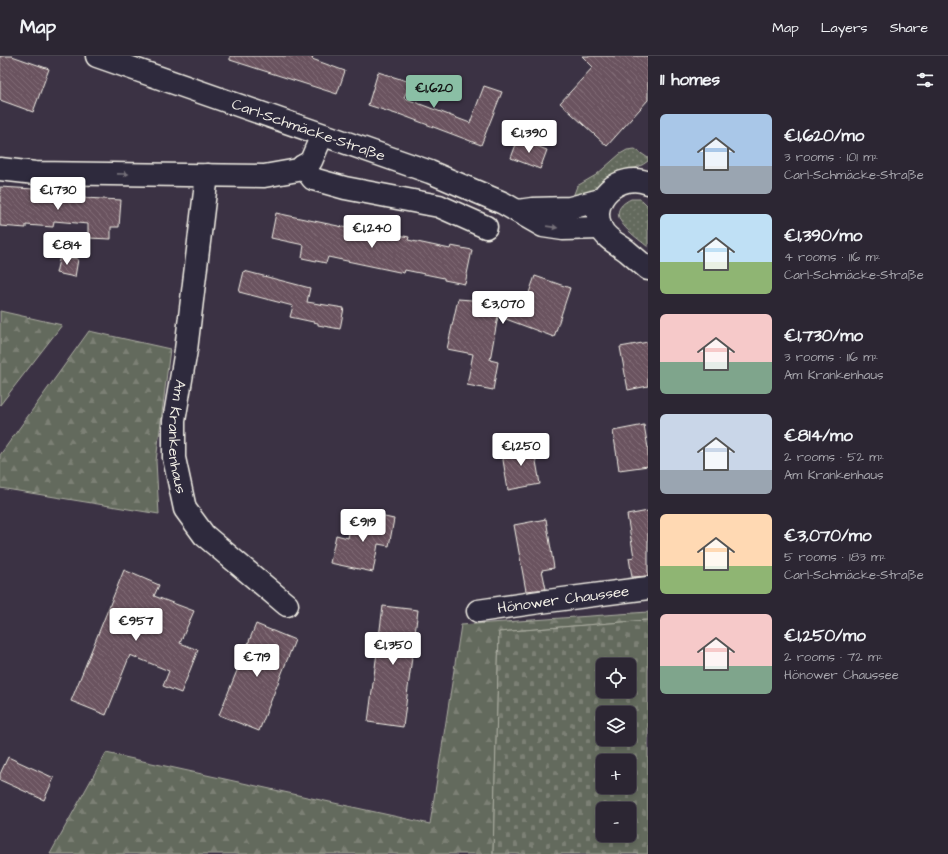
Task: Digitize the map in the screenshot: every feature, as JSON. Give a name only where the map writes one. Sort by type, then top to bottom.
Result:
[{"type":"street","name":"Carl-Schmäcke-Straße","points":[[97,56],[430,172],[503,203],[543,226],[563,228],[601,228]]},
{"type":"street","points":[[0,169],[36,173],[264,176],[298,170],[311,161],[322,135]]},
{"type":"street","points":[[303,166],[313,179],[345,188],[439,206],[486,227]]},
{"type":"street","name":"Am Krankenhaus","points":[[207,176],[186,350],[174,421],[174,458],[185,509],[204,535],[288,605]]},
{"type":"street","points":[[646,178],[627,181],[611,187],[601,200],[598,207],[598,217],[601,228],[606,236],[626,250],[648,269]]},
{"type":"street","points":[[518,211],[570,208],[601,200]]},
{"type":"street","name":"Hönower Chaussee","points":[[478,611],[648,588]]},
{"type":"green space","points":[[635,149],[648,158],[648,161],[574,200],[574,194],[577,186],[596,175],[620,154],[627,150]]},
{"type":"green space","points":[[631,199],[641,199],[648,206],[648,247],[628,230],[619,218],[619,211],[622,205]]},
{"type":"green space","points":[[0,311],[62,325],[0,405]]},
{"type":"green space","points":[[89,331],[170,349],[156,461],[159,514],[0,488],[0,455]]},
{"type":"green space","points":[[648,612],[648,620],[499,632],[493,854],[50,854],[106,753],[430,824],[461,625]]},
{"type":"green space","points":[[648,620],[648,854],[493,854],[499,632]]},
{"type":"building","points":[[0,56],[12,56],[49,69],[33,112],[0,100]]},
{"type":"building","points":[[230,56],[313,56],[312,59],[345,71],[337,94],[230,60]]},
{"type":"building","points":[[582,56],[648,56],[648,100],[607,146],[560,103],[593,67]]},
{"type":"building","points":[[378,72],[410,82],[404,98],[470,123],[484,86],[502,92],[481,145],[399,114],[368,105]]},
{"type":"building","points":[[518,139],[547,150],[540,169],[511,158]]},
{"type":"building","points":[[0,187],[66,192],[66,197],[121,200],[119,227],[111,227],[111,239],[88,238],[88,224],[54,221],[53,227],[26,225],[26,228],[0,226]]},
{"type":"building","points":[[276,213],[362,231],[362,228],[409,237],[408,240],[450,249],[451,246],[472,250],[465,284],[405,270],[404,273],[328,257],[326,263],[302,258],[304,245],[271,238]]},
{"type":"building","points":[[60,256],[78,259],[75,277],[56,273]]},
{"type":"building","points":[[244,271],[310,288],[307,302],[344,308],[340,329],[318,325],[318,323],[290,317],[293,306],[239,292]]},
{"type":"building","points":[[535,276],[570,288],[554,337],[498,316],[490,360],[498,362],[493,390],[467,385],[473,354],[447,349],[458,299],[525,304]]},
{"type":"building","points":[[648,342],[648,386],[628,390],[620,347]]},
{"type":"building","points":[[644,425],[648,448],[648,466],[619,470],[613,431]]},
{"type":"building","points":[[533,444],[540,484],[508,490],[503,460],[506,449]]},
{"type":"building","points":[[648,511],[648,576],[632,577],[629,558],[634,557],[627,515]]},
{"type":"building","points":[[370,514],[394,519],[389,546],[378,544],[373,572],[330,563],[336,535],[348,538],[350,528]]},
{"type":"building","points":[[546,519],[554,568],[542,570],[546,589],[526,591],[514,525]]},
{"type":"building","points":[[124,570],[159,585],[154,596],[194,611],[180,643],[198,650],[181,693],[163,686],[169,671],[130,655],[106,715],[71,701]]},
{"type":"building","points":[[383,606],[418,610],[403,727],[368,722]]},
{"type":"building","points":[[256,624],[295,640],[259,731],[219,715]]},
{"type":"building","points":[[8,757],[54,778],[44,800],[0,780],[0,774]]}]
